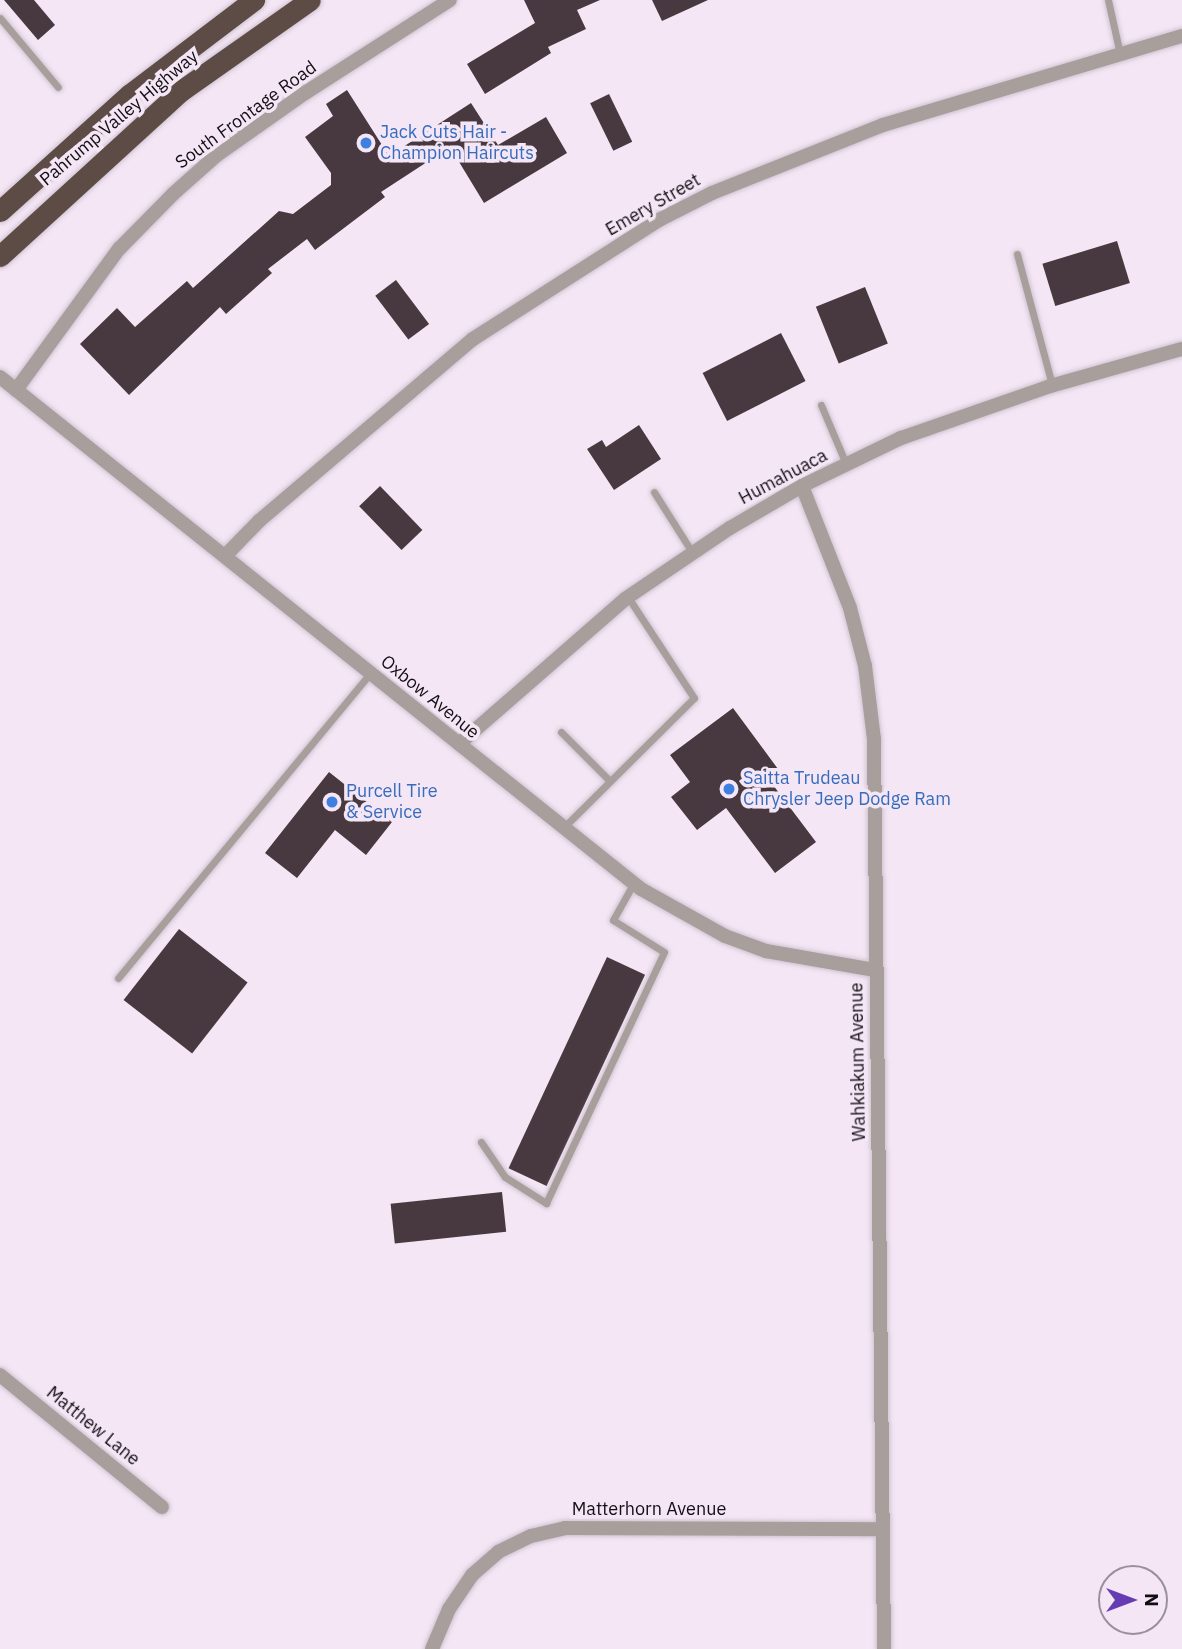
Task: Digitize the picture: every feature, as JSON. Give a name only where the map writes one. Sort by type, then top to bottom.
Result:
[{"type":"highway","name":"Pahrump Valley Highway","points":[[0,211],[138,88],[254,0]]},
{"type":"highway","name":"Pahrump Valley Highway","points":[[0,256],[182,90],[310,0]]},
{"type":"highway","points":[[0,230],[58,157]]},
{"type":"street","name":"South Frontage Road","points":[[16,390],[119,249],[173,194],[217,155],[305,93],[450,0]]},
{"type":"street","name":"Emery Street","points":[[225,556],[259,521],[473,339],[659,220],[712,193],[883,125],[1182,36]]},
{"type":"street","name":"Humahuaca","points":[[459,744],[628,597],[692,552],[802,486],[901,438],[1052,386],[1182,349]]},
{"type":"street","name":"Oxbow Avenue","points":[[0,377],[634,883],[682,914],[755,947],[809,961],[875,970]]},
{"type":"street","name":"Wahkiakum Avenue","points":[[802,486],[850,608],[865,666],[874,739],[884,1649]]},
{"type":"street","name":"Matthew Lane","points":[[0,1375],[162,1507]]},
{"type":"street","name":"Matterhorn Avenue","points":[[432,1649],[449,1609],[472,1575],[498,1552],[531,1536],[565,1528],[882,1529]]},
{"type":"lane","points":[[1108,0],[1120,54]]},
{"type":"lane","points":[[0,18],[58,87]]},
{"type":"lane","points":[[1017,254],[1052,386]]},
{"type":"lane","points":[[821,405],[847,464]]},
{"type":"lane","points":[[654,492],[692,552]]},
{"type":"lane","points":[[563,828],[608,779],[694,698],[628,597]]},
{"type":"lane","points":[[118,978],[370,673]]},
{"type":"lane","points":[[561,732],[608,779]]},
{"type":"lane","points":[[481,1142],[505,1177],[546,1203],[664,951],[613,920],[634,883]]},
{"type":"building","points":[[4,0],[34,0],[55,25],[38,40]]},
{"type":"building","points":[[524,0],[600,0],[577,10],[586,29],[548,47],[551,53],[485,94],[467,64],[535,23]]},
{"type":"building","points":[[652,0],[708,0],[662,21]]},
{"type":"building","points":[[347,90],[389,156],[471,103],[498,145],[546,117],[567,153],[484,203],[450,147],[381,192],[385,197],[315,250],[307,239],[268,269],[272,273],[226,314],[220,307],[129,395],[80,344],[117,308],[135,327],[187,281],[193,288],[279,211],[293,214],[331,185],[331,173],[305,137],[333,116],[326,104]]},
{"type":"building","points":[[609,94],[632,142],[613,151],[590,103]]},
{"type":"building","points":[[1117,241],[1130,283],[1055,306],[1042,264]]},
{"type":"building","points":[[396,280],[429,324],[408,340],[375,296]]},
{"type":"building","points":[[865,287],[888,344],[839,363],[816,307]]},
{"type":"building","points":[[781,333],[806,381],[727,421],[703,373]]},
{"type":"building","points":[[639,425],[661,459],[614,490],[587,449],[602,440],[606,447]]},
{"type":"building","points":[[380,486],[422,530],[402,550],[359,506]]},
{"type":"building","name":"Saitta Trudeau Chrysler Jeep Dodge Ram","points":[[733,708],[778,769],[767,777],[816,842],[775,873],[726,808],[697,830],[671,797],[690,782],[670,755]]},
{"type":"building","points":[[329,772],[392,822],[366,855],[335,830],[297,878],[265,853]]},
{"type":"building","points":[[179,929],[248,983],[192,1053],[124,1000]]},
{"type":"building","points":[[607,957],[645,975],[547,1186],[509,1168]]},
{"type":"building","points":[[502,1192],[506,1232],[395,1243],[391,1204]]},
{"type":"place","name":"Jack Cuts Hair - Champion Haircuts","points":[[366,143]]},
{"type":"place","name":"Saitta Trudeau Chrysler Jeep Dodge Ram","points":[[729,789]]},
{"type":"place","name":"Purcell Tire & Service","points":[[332,802]]}]
